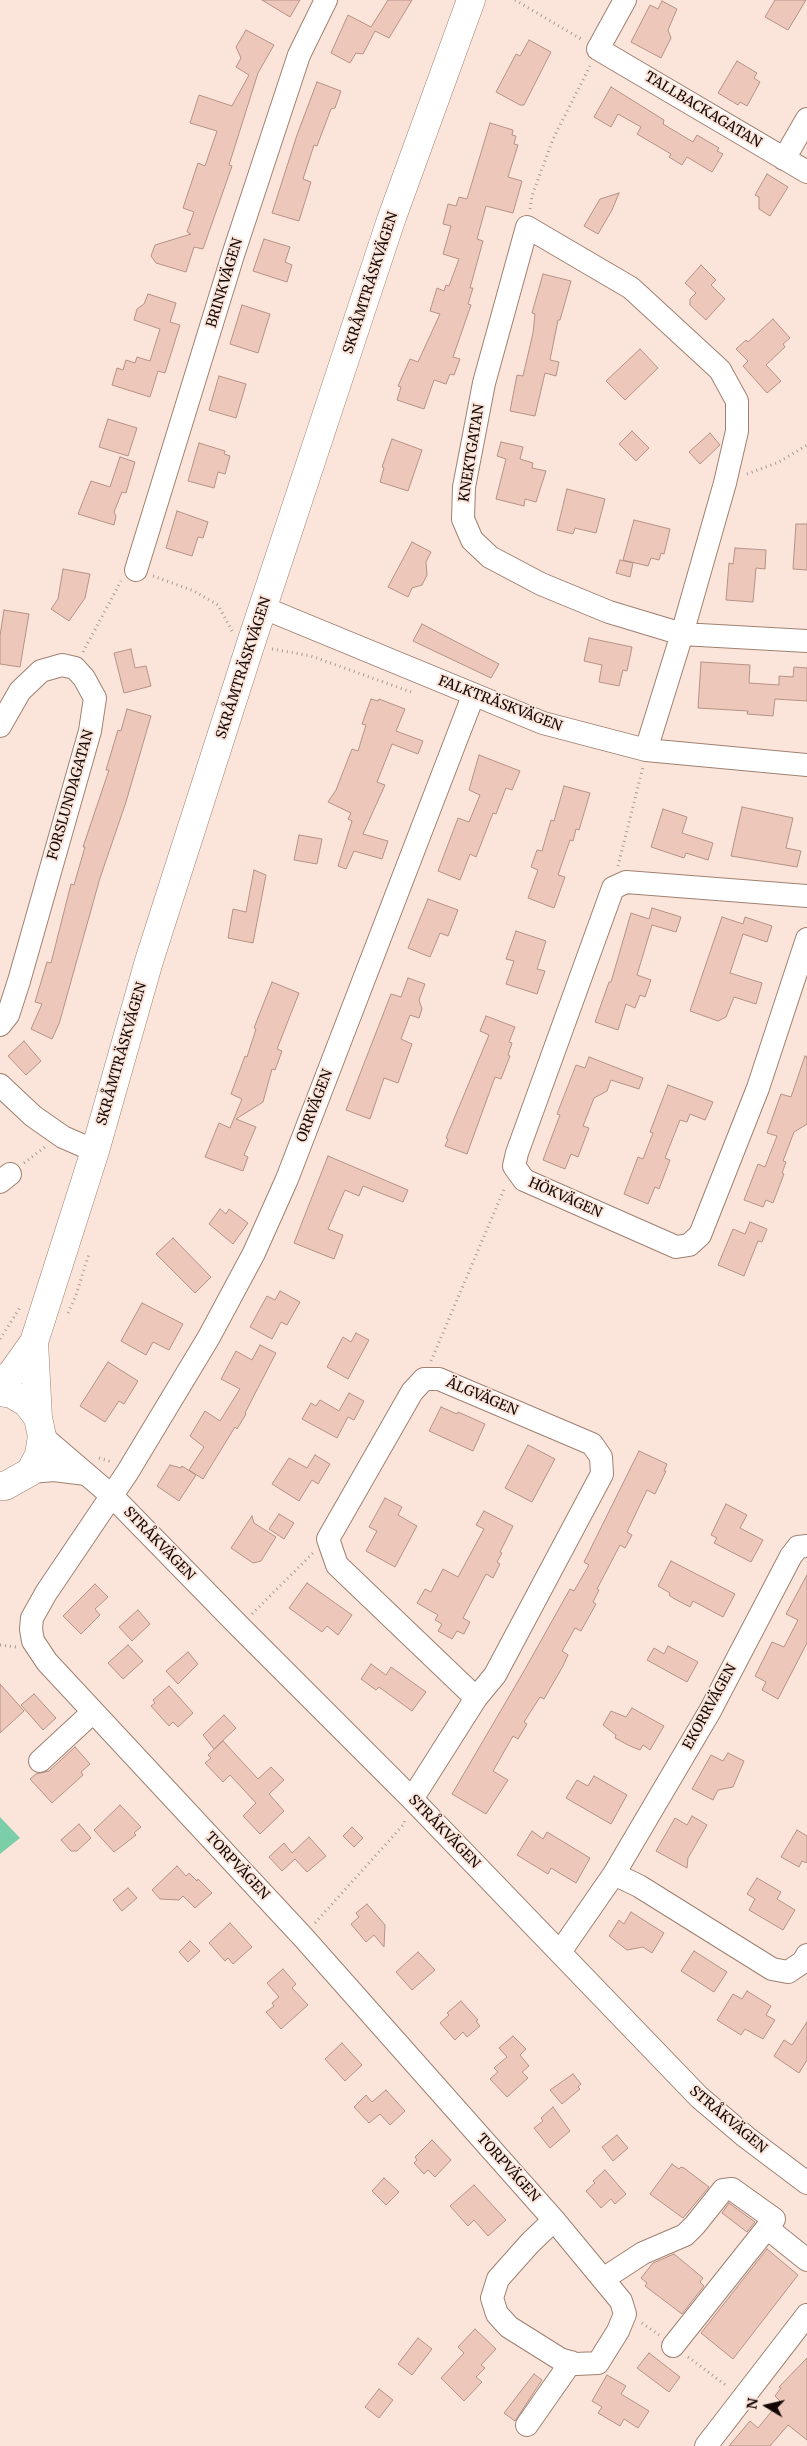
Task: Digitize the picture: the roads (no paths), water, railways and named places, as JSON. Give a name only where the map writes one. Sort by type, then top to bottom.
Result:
[{"type":"main road","name":"SKRÅMTRÄSKVÄGEN","points":[[0,1384],[12,1373],[34,1342],[94,1151],[149,961],[391,220],[471,0]]},
{"type":"main road","name":"SKRÅMTRÄSKVÄGEN","points":[[30,1472],[40,1455],[34,1342]]},
{"type":"main road","points":[[0,1392],[12,1394],[27,1403],[40,1427]]},
{"type":"main road","points":[[2,1489],[30,1472]]},
{"type":"street","name":"BRINKVÄGEN","points":[[136,570],[233,255],[290,82],[299,55],[326,0]]},
{"type":"street","name":"TALLBACKAGATAN","points":[[624,0],[598,49],[807,172]]},
{"type":"street","points":[[784,158],[807,119]]},
{"type":"street","name":"KNEKTGATAN","points":[[682,634],[725,482],[737,431],[737,400],[720,370],[631,288],[527,227],[484,382],[464,487],[463,520],[472,540],[490,558],[542,584],[609,612],[682,634],[807,641]]},
{"type":"street","name":"FALKTRÄSKVÄGEN","points":[[264,608],[542,723],[646,750],[807,765]]},
{"type":"street","points":[[646,750],[682,634]]},
{"type":"street","name":"FORSLUNDAGATAN","points":[[0,726],[20,691],[41,671],[62,665],[74,668],[84,678],[95,698],[90,731],[19,980],[8,1015],[0,1025]]},
{"type":"street","name":"ORRVÄGEN","points":[[112,1496],[209,1337],[254,1253],[291,1170],[473,696]]},
{"type":"street","name":"HÖKVÄGEN","points":[[807,896],[626,882],[613,888],[514,1166],[524,1180],[676,1247],[689,1245],[700,1235],[758,1088],[807,939]]},
{"type":"street","points":[[0,1085],[33,1116],[63,1137],[94,1151]]},
{"type":"street","name":"ÄLGVÄGEN","points":[[412,1799],[476,1698],[494,1675],[602,1474],[601,1457],[592,1444],[439,1379],[424,1379],[412,1392],[328,1539],[337,1565],[476,1698]]},
{"type":"street","name":"STRÅKVÄGEN","points":[[40,1427],[112,1496],[412,1799],[699,2097],[746,2138],[807,2183]]},
{"type":"street","points":[[30,1472],[54,1470],[87,1474]]},
{"type":"street","name":"TORPVÄGEN","points":[[112,1496],[46,1593],[32,1618],[33,1642],[43,1657],[93,1712],[303,1937],[554,2220],[603,2279],[620,2301],[625,2314],[618,2331],[598,2363],[576,2364],[560,2359],[509,2327],[497,2314],[492,2298],[498,2279],[530,2243],[554,2220]]},
{"type":"street","name":"EKORRVÄGEN","points":[[560,1952],[614,1874],[710,1711],[791,1556],[798,1547],[807,1546]]},
{"type":"street","points":[[40,1760],[93,1712]]},
{"type":"street","points":[[614,1874],[639,1886],[772,1969],[788,1972],[803,1962],[807,1955]]},
{"type":"street","points":[[603,2279],[643,2253],[685,2235],[723,2190],[732,2189],[774,2219],[673,2346]]},
{"type":"street","points":[[767,2228],[807,2260]]},
{"type":"street","points":[[706,2446],[804,2326]]},
{"type":"street","points":[[527,2425],[571,2362]]}]
